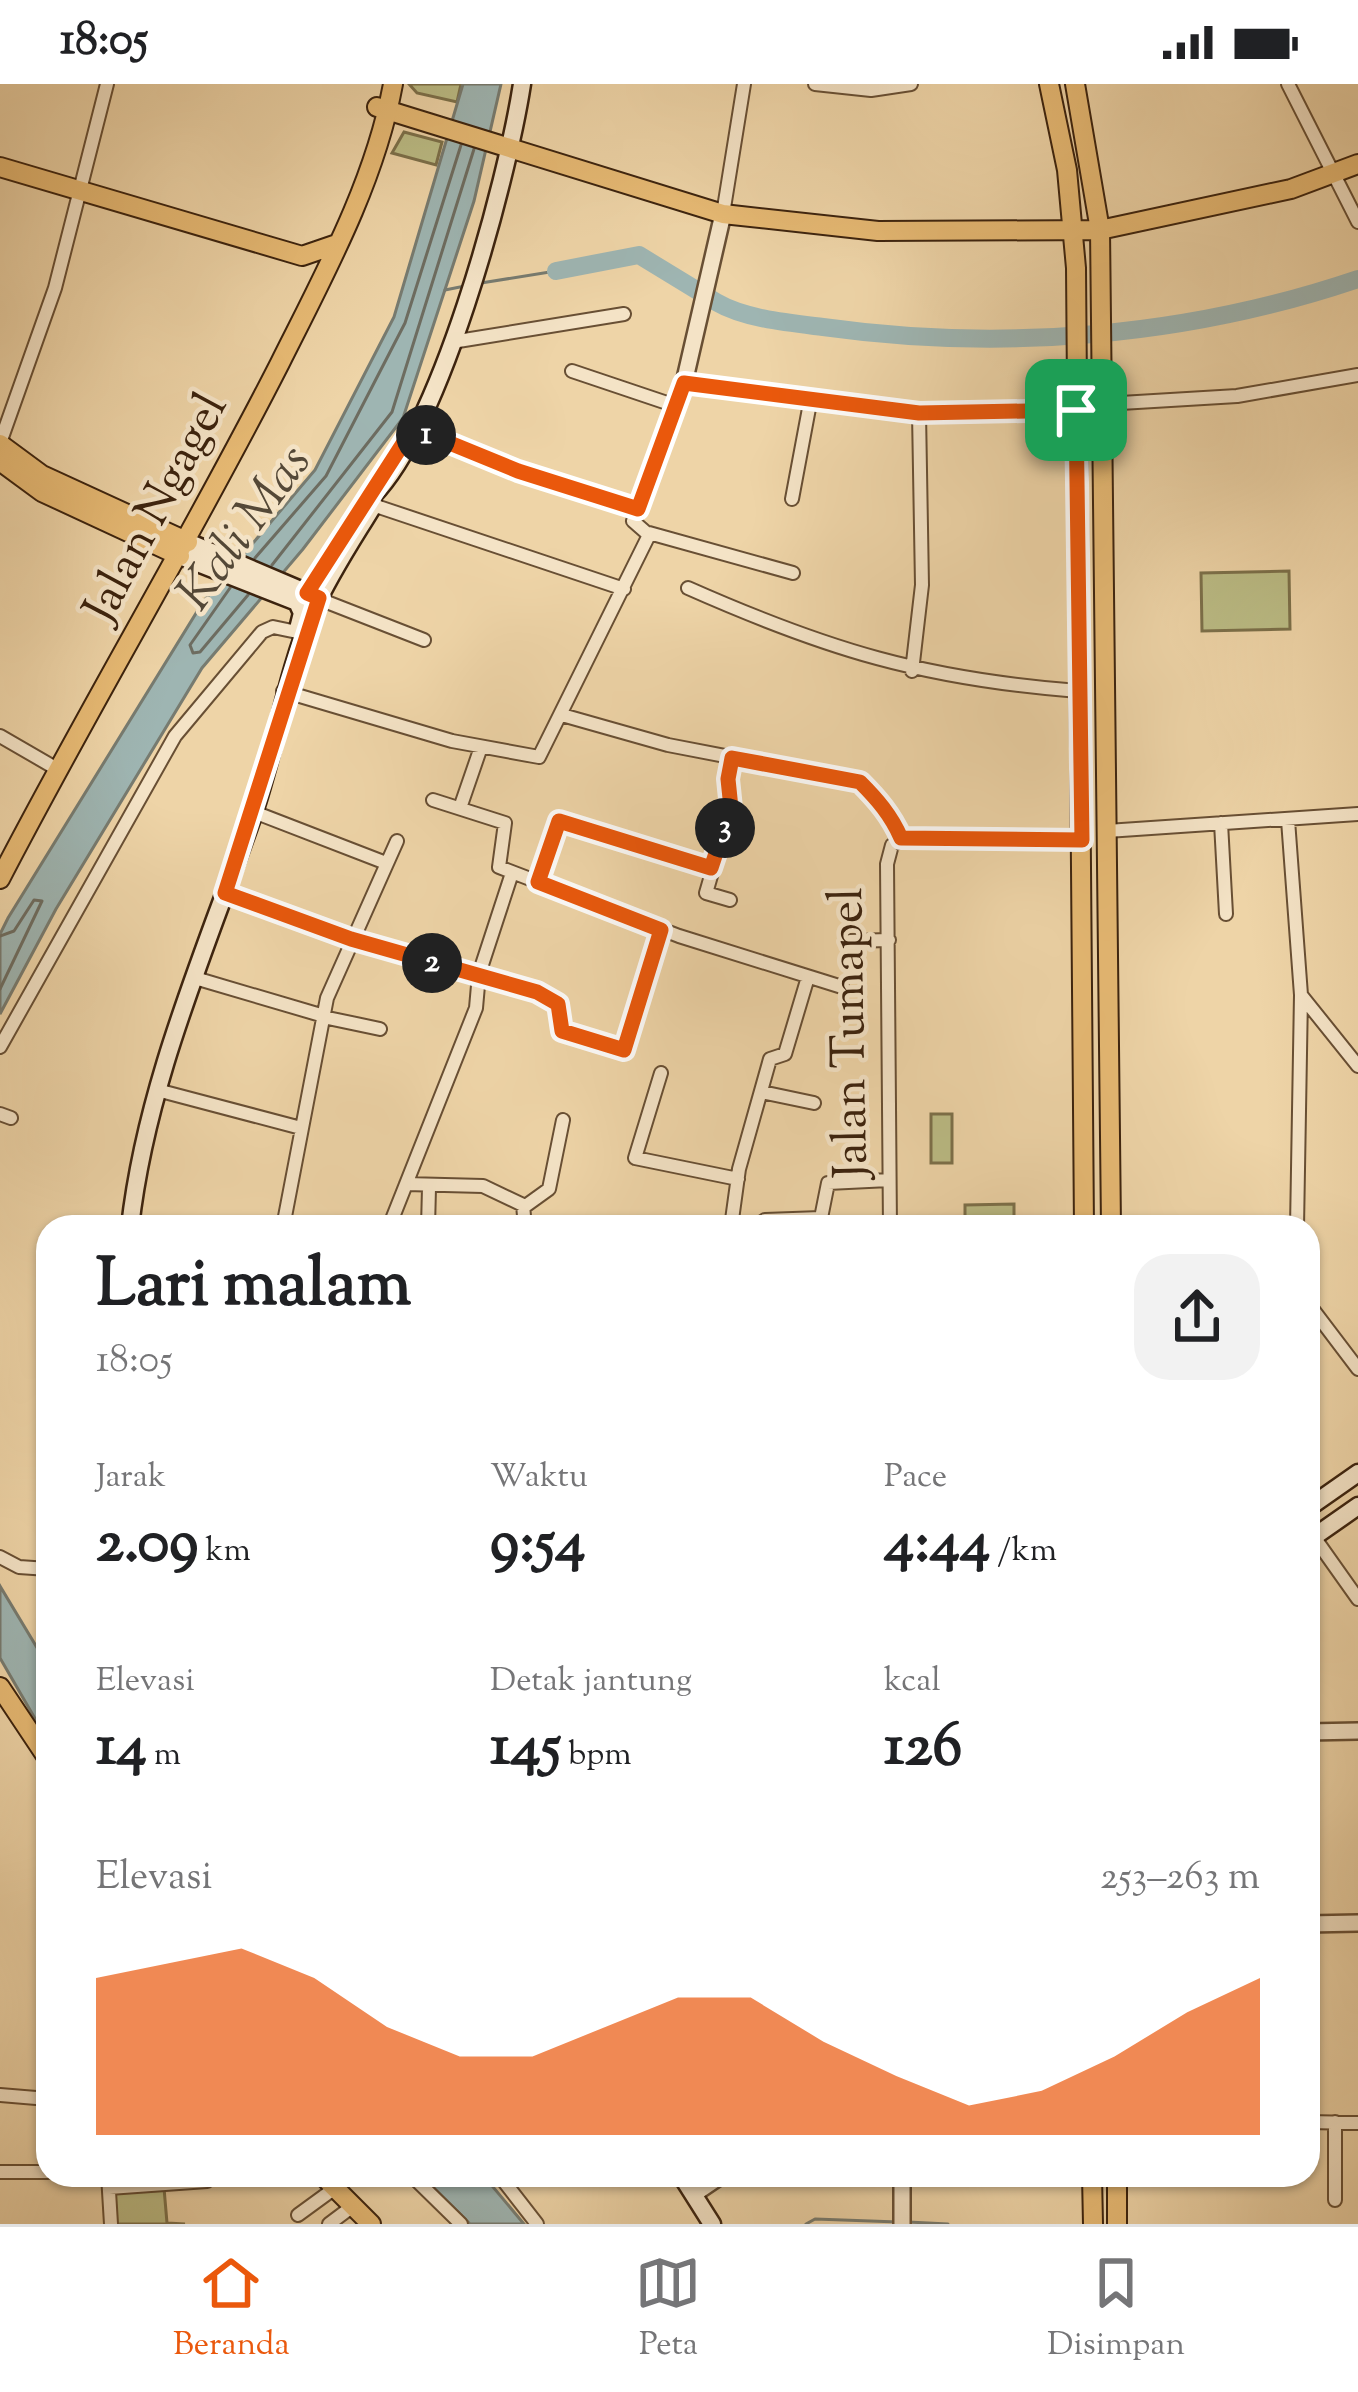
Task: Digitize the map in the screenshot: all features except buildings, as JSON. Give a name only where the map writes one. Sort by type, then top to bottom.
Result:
[{"type":"main road","name":"Jalan Ngagel","points":[[0,879],[57,769],[184,549],[321,280],[369,168],[382,108],[382,84]]},
{"type":"main road","name":"Jalan Ngagel","points":[[382,108],[393,84]]},
{"type":"main road","points":[[284,694],[303,594],[370,502],[413,428],[452,342],[522,84]]},
{"type":"main road","points":[[1049,84],[1074,232],[1084,1215]]},
{"type":"main road","points":[[1076,84],[1100,230],[1111,1215]]},
{"type":"main road","points":[[382,108],[730,209],[878,231],[1100,230],[1250,200],[1358,164]]},
{"type":"main road","points":[[0,167],[302,256],[337,244]]},
{"type":"main road","points":[[302,256],[321,280]]},
{"type":"main road","points":[[0,444],[42,475],[184,549]]},
{"type":"main road","points":[[0,461],[41,492],[303,594]]},
{"type":"main road","points":[[132,1215],[157,1090],[254,812],[303,594]]},
{"type":"main road","points":[[1084,1087],[1099,1096],[1110,1084]]},
{"type":"main road","points":[[1084,1115],[1098,1109],[1110,1115]]},
{"type":"main road","points":[[1320,1500],[1358,1473]]},
{"type":"main road","points":[[1320,1533],[1358,1506]]},
{"type":"main road","points":[[0,1687],[36,1741]]},
{"type":"main road","points":[[334,2187],[371,2224]]},
{"type":"main road","points":[[689,2187],[712,2224]]},
{"type":"main road","points":[[1092,2187],[1093,2218]]},
{"type":"street","points":[[0,444],[57,283],[107,84]]},
{"type":"street","points":[[745,84],[730,209],[684,383],[634,526],[794,573]]},
{"type":"street","points":[[815,84],[871,90],[910,84]]},
{"type":"street","points":[[1288,84],[1358,221]]},
{"type":"street","points":[[452,342],[624,314]]},
{"type":"street","points":[[572,371],[676,406]]},
{"type":"street","points":[[1104,404],[1237,396],[1358,375]]},
{"type":"street","points":[[684,383],[810,403],[919,413],[1076,410]]},
{"type":"street","points":[[792,499],[810,403]]},
{"type":"street","points":[[912,671],[922,585],[919,413]]},
{"type":"street","points":[[413,428],[534,477],[638,509]]},
{"type":"street","points":[[370,502],[624,589]]},
{"type":"street","points":[[284,694],[481,747],[539,757],[649,532]]},
{"type":"street","points":[[688,588],[840,651],[912,671],[1078,691]]},
{"type":"street","points":[[303,594],[424,640]]},
{"type":"street","points":[[0,1047],[201,698],[262,632],[282,627],[297,632]]},
{"type":"street","points":[[562,715],[732,758],[860,782],[872,801],[888,809],[898,840],[1082,840]]},
{"type":"street","points":[[0,736],[57,769]]},
{"type":"street","points":[[460,808],[481,747]]},
{"type":"street","points":[[730,900],[706,894],[731,808],[732,758]]},
{"type":"street","points":[[433,800],[505,823],[498,863],[512,873],[661,930],[842,987]]},
{"type":"street","points":[[254,812],[386,863]]},
{"type":"street","points":[[1107,831],[1358,814]]},
{"type":"street","points":[[542,884],[562,820],[711,868]]},
{"type":"street","points":[[1288,820],[1301,995],[1297,1215]]},
{"type":"street","points":[[1221,823],[1226,914]]},
{"type":"street","name":"Jalan Tumapel","points":[[890,1215],[886,864],[898,840]]},
{"type":"street","points":[[285,1215],[324,1016],[351,939],[397,841]]},
{"type":"street","points":[[394,1215],[476,1008],[478,974],[512,873]]},
{"type":"street","points":[[225,893],[351,939],[552,998],[562,1031],[626,1048],[661,930]]},
{"type":"street","points":[[850,941],[889,940]]},
{"type":"street","points":[[195,977],[380,1029]]},
{"type":"street","points":[[733,1215],[771,1056],[785,1054],[808,977]]},
{"type":"street","points":[[1301,995],[1358,1066]]},
{"type":"street","points":[[661,1073],[635,1158],[738,1178]]},
{"type":"street","points":[[157,1090],[301,1128]]},
{"type":"street","points":[[762,1092],[814,1103]]},
{"type":"street","points":[[524,1207],[549,1190],[563,1120]]},
{"type":"street","points":[[822,1215],[828,1183],[890,1180]]},
{"type":"street","points":[[406,1184],[483,1186],[524,1207]]},
{"type":"street","points":[[428,1215],[429,1188]]},
{"type":"street","points":[[524,1207],[524,1215]]},
{"type":"street","points":[[1320,1319],[1358,1369]]},
{"type":"street","points":[[1320,1550],[1358,1599]]},
{"type":"street","points":[[0,1557],[19,1567],[36,1568]]},
{"type":"street","points":[[1320,1732],[1358,1731]]},
{"type":"street","points":[[1320,1924],[1358,1923]]},
{"type":"street","points":[[0,2095],[36,2098]]},
{"type":"street","points":[[1320,2122],[1358,2123]]},
{"type":"street","points":[[1335,2122],[1335,2200]]},
{"type":"street","points":[[0,2172],[36,2172]]},
{"type":"street","points":[[108,2187],[111,2224]]},
{"type":"street","points":[[298,2215],[324,2187]]},
{"type":"street","points":[[423,2187],[461,2224]]},
{"type":"street","points":[[508,2187],[537,2224]]},
{"type":"street","points":[[694,2194],[704,2187]]},
{"type":"street","points":[[329,2224],[353,2206]]},
{"type":"green space","points":[[409,84],[461,84],[457,102],[417,93]]},
{"type":"green space","points":[[404,132],[442,142],[436,165],[392,153]]},
{"type":"green space","points":[[1289,571],[1290,629],[1202,631],[1201,573]]},
{"type":"green space","points":[[931,1114],[952,1114],[952,1163],[931,1163]]},
{"type":"green space","points":[[1014,1204],[1014,1215],[965,1215],[965,1205]]},
{"type":"green space","points":[[164,2188],[167,2223],[185,2224],[112,2224],[112,2190]]},
{"type":"water","name":"Kali Mas","points":[[463,84],[501,84],[474,201],[403,418],[303,549],[202,668],[56,909],[0,1014],[0,934],[8,918],[203,602],[315,470],[394,317]]},
{"type":"water","points":[[0,1586],[36,1646],[36,1720],[0,1658]]},
{"type":"water","points":[[433,2187],[493,2187],[524,2224],[470,2224]]},
{"type":"waterway","points":[[556,271],[639,255],[716,302],[754,316],[958,338],[1026,338],[1161,326],[1293,299],[1358,279]]},
{"type":"waterway","points":[[481,283],[556,271]]},
{"type":"waterway","points":[[445,290],[465,286]]},
{"type":"waterway","points":[[806,2224],[815,2219],[898,2222]]},
{"type":"waterway","points":[[908,2222],[948,2224]]},
{"type":"route","points":[[684,383],[810,403],[919,413],[1076,410],[1082,840],[901,838],[888,809],[872,801],[860,782],[732,758],[731,808],[711,868],[559,821],[538,882],[661,930],[624,1050],[562,1031],[558,1004],[537,992],[309,926],[225,893],[319,598],[307,593],[413,428],[518,471],[638,509],[684,383]]}]
